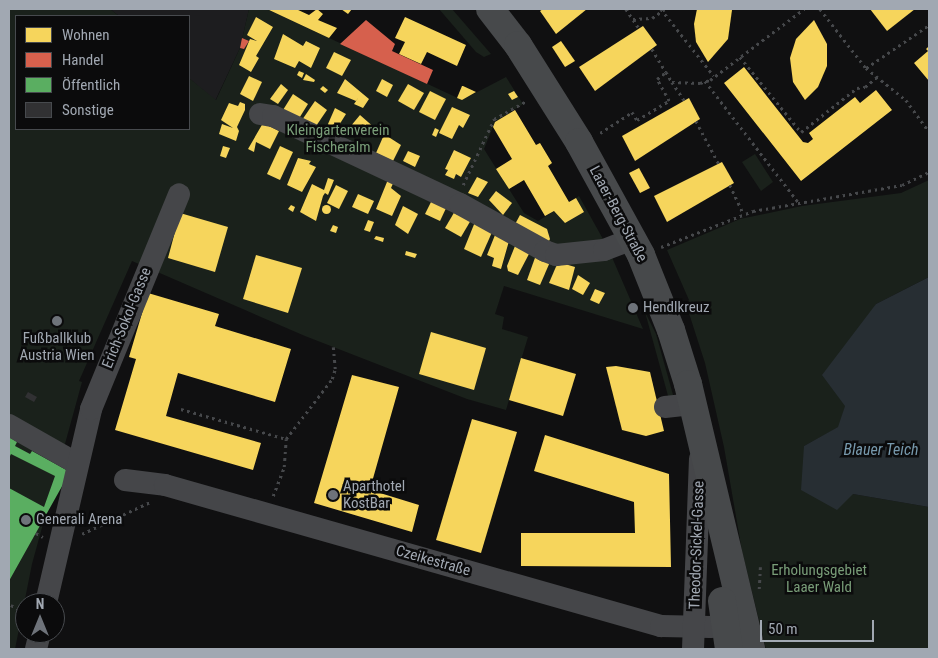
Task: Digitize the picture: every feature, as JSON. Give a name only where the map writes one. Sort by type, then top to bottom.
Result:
[{"type":"main road","name":"Laaer-Berg-Straße","points":[[490,9],[518,45],[580,142],[637,247],[671,330],[701,441],[738,637]]},
{"type":"street","points":[[260,114],[273,116],[455,202],[556,255],[637,247]]},
{"type":"street","name":"Erich-Sokol-Gasse","points":[[48,593],[78,454],[112,354],[179,194]]},
{"type":"street","points":[[665,407],[692,404]]},
{"type":"street","points":[[9,426],[78,454]]},
{"type":"street","name":"Theodor-Sickel-Gasse","points":[[694,639],[701,441]]},
{"type":"street","name":"Czeikestraße","points":[[125,480],[165,484],[661,626],[694,639],[738,637]]},
{"type":"path","points":[[626,9],[639,28]]},
{"type":"path","points":[[633,19],[652,18],[663,9],[714,76]]},
{"type":"path","points":[[672,82],[705,81],[804,9]]},
{"type":"path","points":[[820,9],[866,68],[906,100],[929,132]]},
{"type":"path","points":[[866,68],[929,25]]},
{"type":"path","points":[[652,49],[684,100]]},
{"type":"path","points":[[740,57],[800,132],[857,88],[865,87],[877,77]]},
{"type":"path","points":[[600,133],[632,112],[637,120],[670,101],[657,78],[666,72]]},
{"type":"path","points":[[705,81],[799,203]]},
{"type":"path","points":[[455,202],[494,119],[526,101]]},
{"type":"path","points":[[696,121],[719,164]]},
{"type":"path","points":[[637,247],[743,214],[902,185],[929,172]]},
{"type":"path","points":[[730,186],[743,214]]},
{"type":"path","points":[[266,513],[284,467],[286,439],[332,379],[335,369],[333,347]]},
{"type":"path","points":[[181,409],[286,439]]},
{"type":"path","points":[[59,545],[158,499],[165,484]]},
{"type":"path","points":[[11,605],[15,607]]},
{"type":"shaded area","points":[[110,9],[249,9],[240,48],[215,101],[190,79],[190,15],[118,15]]},
{"type":"green space","name":"Kleingartenverein Fischeralm","points":[[9,9],[110,9],[118,15],[15,15],[15,130],[190,130],[190,79],[216,100],[240,48],[249,9],[267,9],[462,100],[506,77],[523,104],[495,122],[484,149],[524,213],[538,221],[579,196],[608,248],[643,329],[504,286],[495,314],[504,317],[502,329],[528,337],[506,410],[467,399],[305,336],[132,261],[79,381],[82,382],[32,564],[26,593],[15,593],[15,649],[9,649]]},
{"type":"green space","points":[[439,9],[452,9],[491,54],[484,57],[476,52]]},
{"type":"green space","points":[[755,154],[773,182],[761,191],[742,162]]},
{"type":"green space","name":"Erholungsgebiet Laaer Wald","points":[[929,180],[929,277],[876,304],[839,427],[804,446],[853,494],[929,507],[929,649],[766,649],[742,551],[724,447],[705,363],[686,304],[689,300],[667,250],[740,219],[802,206],[901,193]]},
{"type":"green space","points":[[645,312],[656,334],[675,402],[670,403]]},
{"type":"water","name":"Blauer Teich","points":[[929,277],[929,507],[853,494],[837,510],[801,490],[804,446],[838,427],[845,406],[822,375],[876,304]]},
{"type":"building: Wohnen","points":[[267,9],[296,9],[309,15],[317,9],[323,14],[318,20],[337,28],[329,38]]},
{"type":"building: Wohnen","points":[[341,9],[352,9],[348,14]]},
{"type":"building: Wohnen","points":[[543,9],[587,9],[556,34],[540,11]]},
{"type":"building: Wohnen","points":[[697,9],[732,10],[728,39],[708,62],[696,42],[694,24]]},
{"type":"building: Wohnen","points":[[870,9],[915,9],[887,31]]},
{"type":"building: Wohnen","points":[[256,17],[273,27],[256,56],[259,58],[251,72],[239,65],[250,39],[257,41],[247,35]]},
{"type":"building: Wohnen","points":[[405,17],[466,45],[457,66],[427,52],[421,64],[399,54],[405,42],[395,38]]},
{"type":"building: Wohnen","points":[[814,20],[827,44],[827,66],[818,87],[805,100],[793,82],[790,58],[796,39]]},
{"type":"building: Wohnen","points":[[643,26],[657,45],[595,91],[579,67]]},
{"type":"building: Wohnen","points":[[283,34],[303,46],[306,41],[320,48],[311,68],[299,61],[295,68],[274,59]]},
{"type":"building: Wohnen","points":[[561,41],[575,61],[565,67],[552,47]]},
{"type":"building: Wohnen","points":[[929,46],[929,81],[914,63],[928,51],[926,49]]},
{"type":"building: Wohnen","points":[[334,52],[351,60],[342,76],[326,68]]},
{"type":"building: Wohnen","points":[[744,67],[803,142],[808,143],[813,139],[809,133],[855,97],[860,103],[876,90],[892,110],[801,181],[724,83]]},
{"type":"building: Wohnen","points":[[299,71],[304,73],[302,78],[297,75]]},
{"type":"building: Wohnen","points":[[306,74],[315,80],[314,82],[303,80]]},
{"type":"building: Wohnen","points":[[249,76],[262,82],[253,101],[240,94]]},
{"type":"building: Wohnen","points":[[345,79],[369,99],[363,108],[354,104],[359,97],[356,101],[337,93]]},
{"type":"building: Wohnen","points":[[382,79],[393,85],[387,97],[376,91]]},
{"type":"building: Wohnen","points":[[281,84],[288,90],[278,104],[270,99]]},
{"type":"building: Wohnen","points":[[408,84],[424,93],[414,110],[398,101]]},
{"type":"building: Wohnen","points":[[323,86],[328,90],[325,93],[320,89]]},
{"type":"building: Wohnen","points":[[462,86],[476,92],[462,100],[457,98]]},
{"type":"building: Wohnen","points":[[430,91],[446,99],[435,120],[419,112]]},
{"type":"building: Wohnen","points":[[514,91],[518,97],[512,100],[508,94]]},
{"type":"building: Wohnen","points":[[293,94],[308,104],[298,120],[283,110]]},
{"type":"building: Wohnen","points":[[689,98],[700,119],[635,161],[622,136]]},
{"type":"building: Wohnen","points":[[315,101],[327,110],[314,129],[302,120]]},
{"type":"building: Wohnen","points":[[240,102],[245,104],[245,110],[237,127],[239,131],[236,141],[219,134],[222,124],[233,128],[221,120],[229,103],[238,106]]},
{"type":"building: Wohnen","points":[[452,107],[470,115],[463,128],[459,125],[452,139],[439,133]]},
{"type":"building: Wohnen","points":[[335,108],[346,114],[336,130],[328,124]]},
{"type":"building: Wohnen","points":[[515,110],[536,145],[540,143],[552,163],[548,166],[569,202],[576,198],[584,212],[565,223],[554,211],[545,216],[524,180],[509,189],[496,169],[512,159],[493,127],[495,122]]},
{"type":"building: Wohnen","points":[[360,115],[376,129],[401,145],[393,161],[376,153],[383,137],[373,133],[371,136],[363,130],[359,134],[350,127]]},
{"type":"building: Wohnen","points":[[263,123],[279,131],[270,149],[256,142],[254,152],[248,149]]},
{"type":"building: Wohnen","points":[[435,128],[439,130],[436,137],[432,135]]},
{"type":"building: Wohnen","points":[[223,146],[230,148],[226,158],[220,156]]},
{"type":"building: Wohnen","points":[[280,146],[293,152],[280,180],[267,174]]},
{"type":"building: Wohnen","points":[[454,150],[471,158],[461,177],[456,174],[454,179],[445,175],[448,170],[445,169]]},
{"type":"building: Wohnen","points":[[408,151],[420,156],[415,167],[403,161]]},
{"type":"building: Wohnen","points":[[298,158],[311,161],[309,164],[316,167],[302,192],[287,185]]},
{"type":"building: Wohnen","points":[[722,162],[734,183],[667,222],[654,196]]},
{"type":"building: Wohnen","points":[[639,168],[650,188],[640,193],[629,173]]},
{"type":"building: Wohnen","points":[[389,177],[395,179],[391,188],[401,196],[392,216],[376,209]]},
{"type":"building: Wohnen","points":[[477,177],[488,182],[478,197],[468,193]]},
{"type":"building: Wohnen","points":[[328,178],[334,180],[328,195],[325,193],[323,196],[316,221],[300,212],[312,184],[324,190]]},
{"type":"building: Wohnen","points":[[336,185],[348,191],[339,209],[327,203]]},
{"type":"building: Wohnen","points":[[496,191],[512,203],[503,215],[489,200]]},
{"type":"building: Wohnen","points":[[358,194],[374,201],[368,214],[352,207]]},
{"type":"building: Wohnen","points":[[433,198],[448,204],[440,221],[425,214]]},
{"type":"building: Wohnen","points":[[326,204],[331,209],[326,214],[321,209]]},
{"type":"building: Wohnen","points":[[291,205],[295,207],[293,212],[288,209]]},
{"type":"building: Wohnen","points":[[403,206],[418,214],[408,234],[395,225]]},
{"type":"building: Wohnen","points":[[455,211],[471,220],[461,237],[445,228]]},
{"type":"building: Wohnen","points":[[180,213],[228,227],[215,272],[168,258]]},
{"type":"building: Wohnen","points":[[520,215],[547,229],[550,239],[546,247],[513,228]]},
{"type":"building: Wohnen","points":[[368,220],[374,222],[370,232],[364,230]]},
{"type":"building: Wohnen","points":[[475,222],[493,230],[481,257],[464,249]]},
{"type":"building: Wohnen","points":[[333,225],[338,227],[336,233],[330,231]]},
{"type":"building: Wohnen","points":[[495,235],[509,241],[501,269],[492,266],[494,258],[487,255]]},
{"type":"building: Wohnen","points":[[376,236],[384,238],[383,242],[374,239]]},
{"type":"building: Wohnen","points":[[515,246],[530,252],[518,275],[508,271],[507,266]]},
{"type":"building: Wohnen","points":[[406,251],[417,254],[415,258],[405,255]]},
{"type":"building: Wohnen","points":[[256,255],[302,268],[288,313],[243,299]]},
{"type":"building: Wohnen","points":[[536,255],[550,262],[540,285],[527,280]]},
{"type":"building: Wohnen","points":[[558,262],[575,267],[569,290],[549,283]]},
{"type":"building: Wohnen","points":[[578,275],[590,283],[583,295],[572,289]]},
{"type":"building: Wohnen","points":[[595,289],[605,293],[599,304],[590,300]]},
{"type":"building: Wohnen","points":[[148,293],[219,314],[215,326],[291,349],[275,402],[178,373],[166,416],[261,443],[253,470],[115,430],[136,359],[129,357]]},
{"type":"building: Wohnen","points":[[431,332],[486,348],[474,390],[419,374]]},
{"type":"building: Wohnen","points":[[521,358],[576,374],[563,416],[509,400]]},
{"type":"building: Wohnen","points":[[616,366],[650,372],[664,431],[646,436],[622,430],[606,367]]},
{"type":"building: Wohnen","points":[[352,375],[399,387],[372,482],[367,489],[419,505],[412,532],[314,503]]},
{"type":"building: Wohnen","points":[[472,419],[517,432],[481,553],[436,540]]},
{"type":"building: Wohnen","points":[[545,435],[669,474],[671,567],[521,566],[521,533],[635,533],[634,502],[534,471]]},
{"type":"building: Handel","points":[[366,20],[395,44],[392,51],[433,70],[427,84],[340,44]]},
{"type":"building: Handel","points":[[242,38],[249,41],[244,49],[240,48]]},
{"type":"building: Öffentlich","name":"Generali Arena","points":[[9,437],[17,442],[15,446],[30,454],[32,451],[70,472],[9,581],[9,488],[44,507],[55,476],[11,454],[9,458]]},
{"type":"building: Sonstige","points":[[28,392],[37,397],[34,402],[25,397]]},
{"type":"place","name":"Hendlkreuz","points":[[633,308]]},
{"type":"place","name":"Fußballklub Austria Wien","points":[[57,321]]},
{"type":"place","name":"Aparthotel KostBar","points":[[333,495]]},
{"type":"place","name":"Generali Arena","points":[[26,520]]}]
